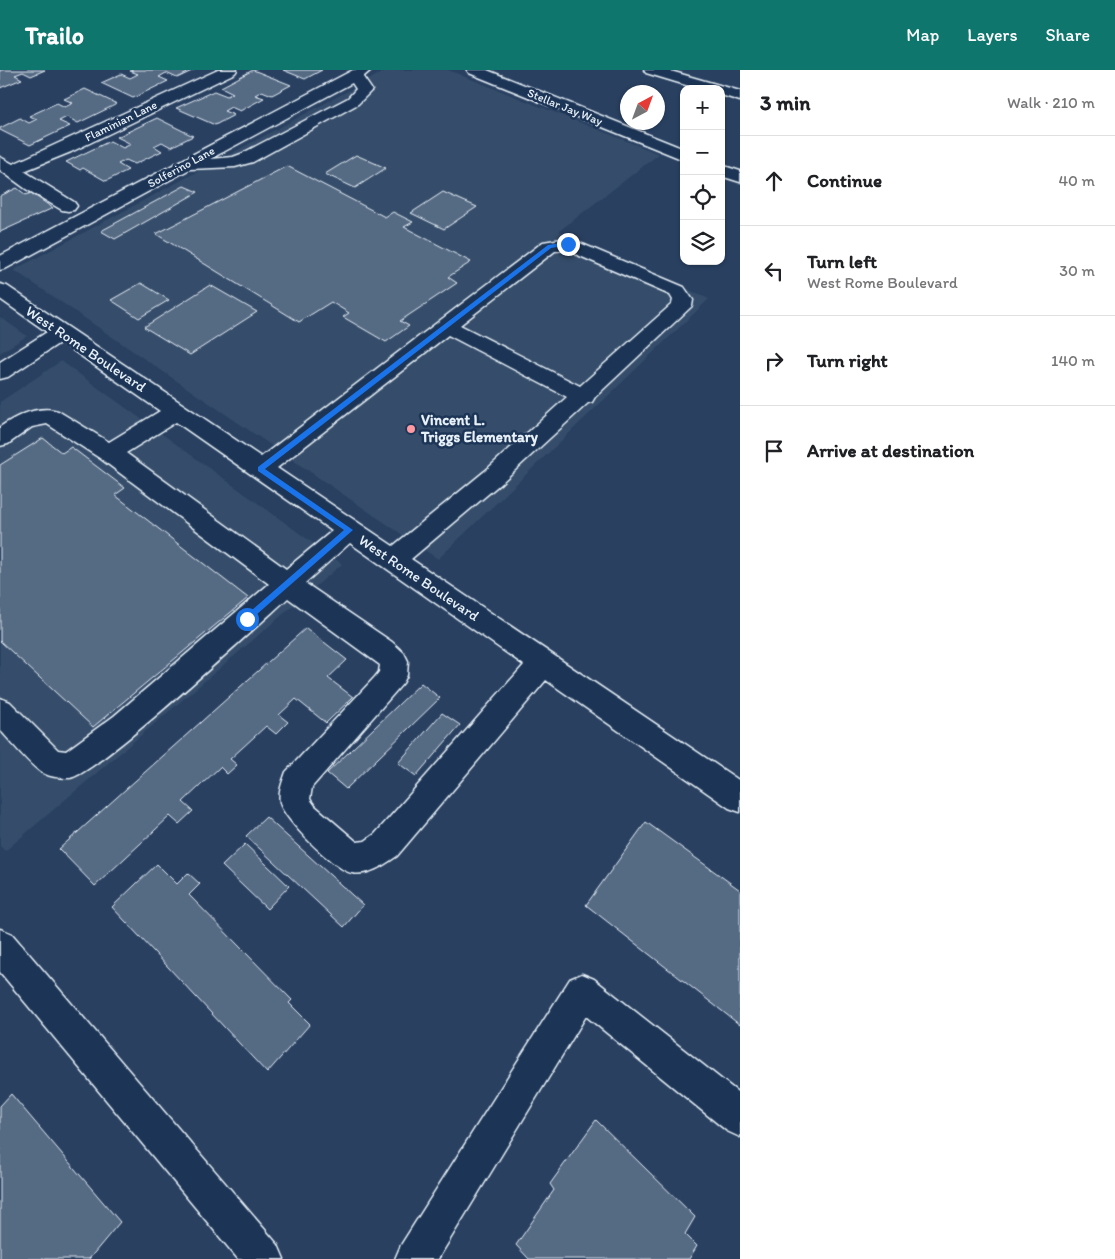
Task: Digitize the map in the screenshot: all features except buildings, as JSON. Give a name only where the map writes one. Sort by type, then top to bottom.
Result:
[{"type":"street","name":"Flaminian Lane","points":[[6,166],[65,148],[230,70]]},
{"type":"street","name":"Stellar Jay Way","points":[[474,70],[680,153]]},
{"type":"street","points":[[651,70],[702,85]]},
{"type":"street","points":[[184,165],[235,162],[247,158],[353,101],[364,90],[359,72]]},
{"type":"street","name":"Solferino Lane","points":[[0,264],[359,72]]},
{"type":"street","points":[[725,91],[740,96]]},
{"type":"street","points":[[6,166],[32,185],[68,206]]},
{"type":"street","points":[[725,171],[740,177]]},
{"type":"street","points":[[261,469],[550,246],[568,244],[677,291],[683,300],[682,306],[493,477],[394,560]]},
{"type":"street","name":"West Rome Boulevard","points":[[0,290],[740,798]]},
{"type":"street","points":[[446,326],[584,396]]},
{"type":"street","points":[[0,372],[62,332]]},
{"type":"street","points":[[109,453],[176,411]]},
{"type":"street","points":[[0,438],[25,421],[50,416],[109,453],[287,584],[382,650],[394,661],[393,675],[385,686],[298,782],[295,802],[304,816],[352,858],[370,856],[386,845],[543,663]]},
{"type":"street","points":[[0,711],[51,763],[71,766],[124,725],[349,530]]},
{"type":"street","points":[[0,946],[264,1259]]},
{"type":"street","points":[[416,1259],[582,991],[740,1118]]},
{"type":"shaded area","name":"Vincent L. Triggs Elementary","points":[[387,70],[448,70],[659,154],[559,231],[709,299],[438,559],[14,270]]},
{"type":"shaded area","points":[[0,317],[27,336],[0,353]]},
{"type":"shaded area","points":[[61,361],[342,564],[5,851],[0,846],[0,402]]},
{"type":"place","name":"Vincent L. Triggs Elementary","points":[[411,429]]},
{"type":"route","points":[[247,619],[349,530],[261,469],[550,246],[568,244]]}]
